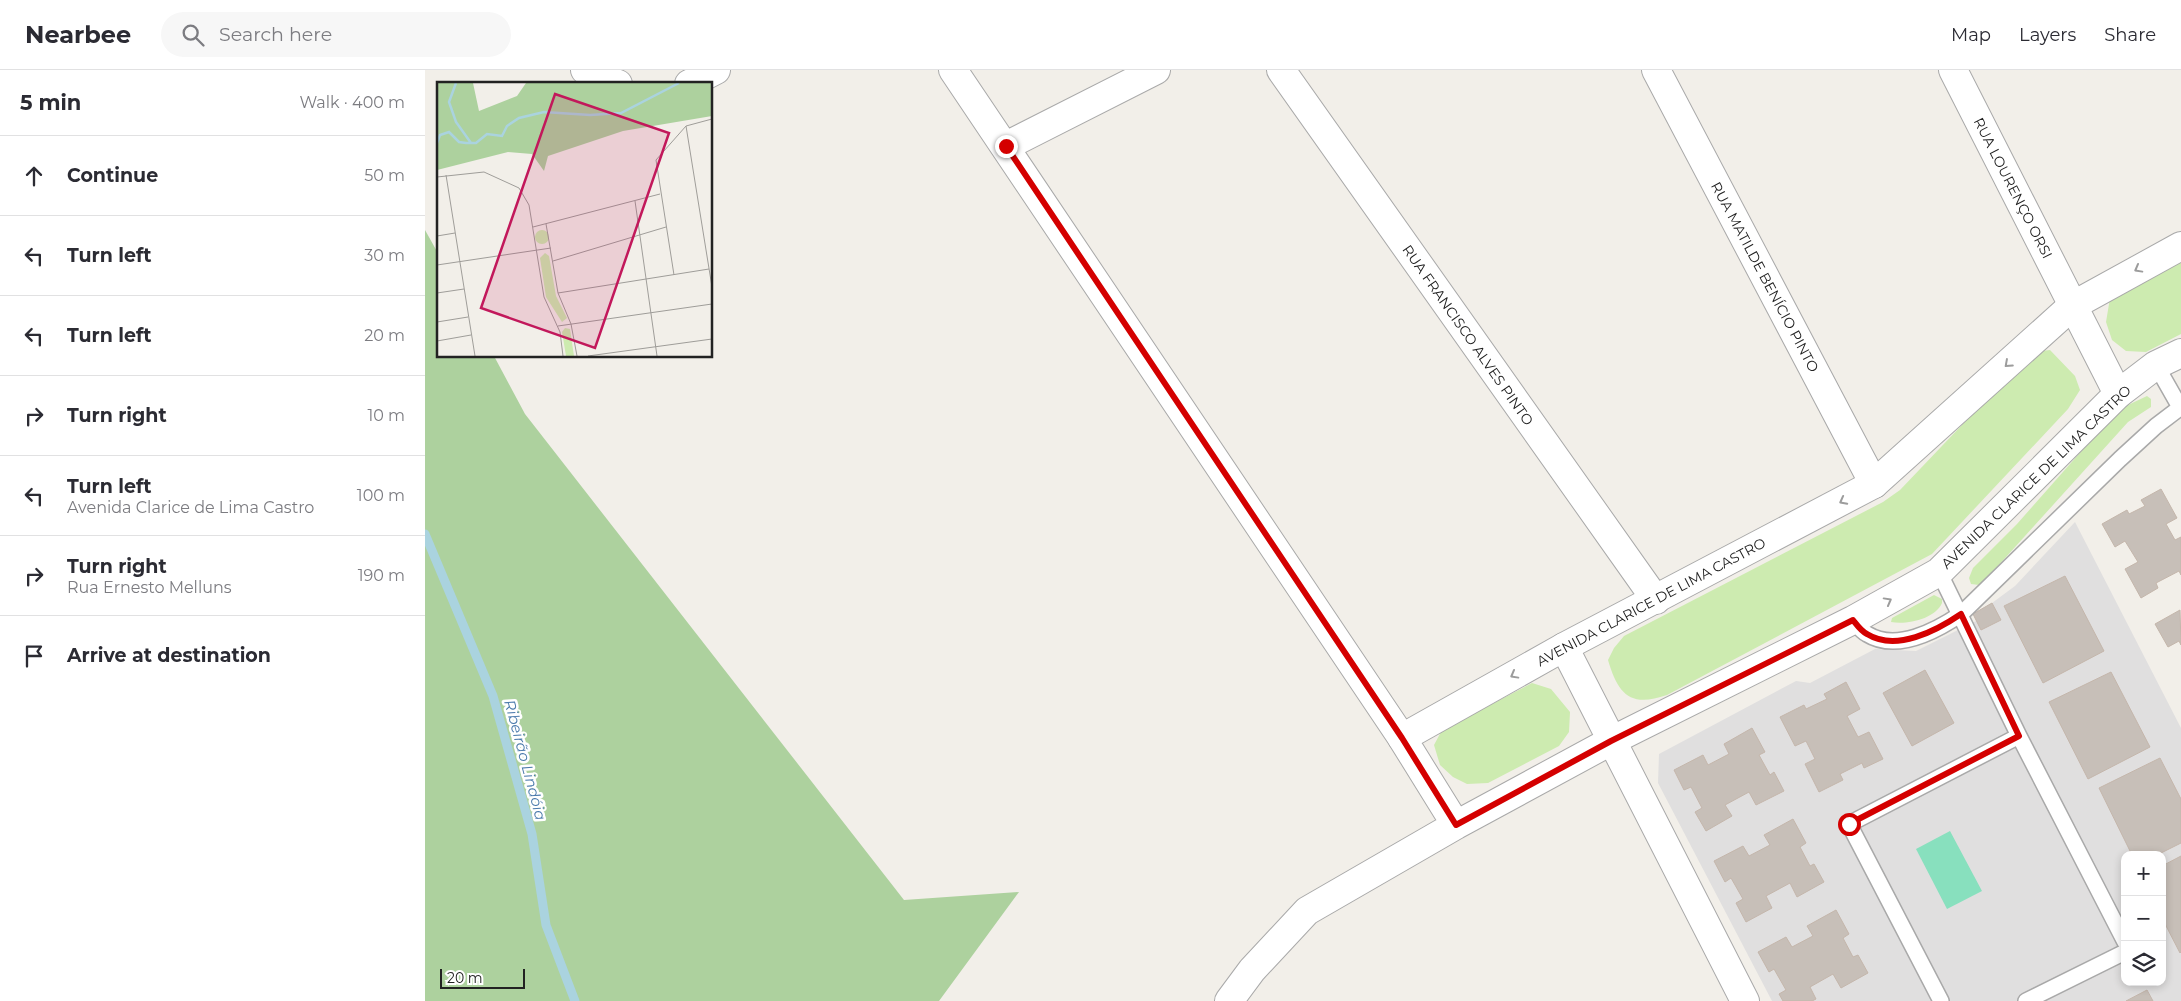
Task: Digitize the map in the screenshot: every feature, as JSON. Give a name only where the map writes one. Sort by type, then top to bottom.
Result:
[{"type":"street","points":[[585,70],[613,82]]},
{"type":"street","points":[[693,82],[716,70]]},
{"type":"street","points":[[953,70],[1006,146],[1402,738],[1456,825]]},
{"type":"street","points":[[1006,146],[1156,70]]},
{"type":"street","name":"RUA FRANCISCO ALVES PINTO","points":[[1281,70],[1656,600]]},
{"type":"street","name":"RUA MATILDE BENÍCIO PINTO","points":[[1656,70],[1874,484]]},
{"type":"street","name":"RUA LOURENÇO ORSI","points":[[1953,70],[2118,394]]},
{"type":"street","name":"AVENIDA CLARICE DE LIMA CASTRO","points":[[1402,738],[1564,647],[1874,484],[2072,306],[2181,246]]},
{"type":"street","name":"AVENIDA CLARICE DE LIMA CASTRO","points":[[1229,1001],[1252,970],[1307,911],[1456,825],[1611,741],[1853,620],[1939,572],[2118,394],[2156,365],[2181,353]]},
{"type":"street","points":[[1564,647],[1745,1001]]},
{"type":"lane","points":[[1853,620],[1864,633],[1876,639],[1892,640],[1915,637],[1939,628],[1961,614],[2120,459],[2181,408],[2156,365]]},
{"type":"lane","points":[[1939,572],[2019,736],[2124,941]]},
{"type":"lane","points":[[1941,1001],[1849,824],[2019,736]]},
{"type":"lane","points":[[2026,1001],[2121,954]]},
{"type":"shaded area","points":[[2075,522],[2181,728],[2181,1001],[1772,1001],[1658,783],[1659,754],[1796,681],[1810,683],[1875,649],[1916,651],[1976,621],[1973,614],[2015,586]]},
{"type":"green space","points":[[425,230],[437,251],[437,358],[495,358],[525,414],[904,900],[1019,892],[939,1001],[425,1001]]},
{"type":"green space","points":[[2181,261],[2181,334],[2146,352],[2126,351],[2112,340],[2106,322],[2110,298]]},
{"type":"green space","points":[[2050,350],[2075,376],[2080,390],[2068,409],[1932,554],[1667,695],[1654,699],[1635,699],[1621,689],[1616,682],[1608,660],[1614,648],[1624,636],[1883,502],[1900,490],[2022,362],[2034,352]]},
{"type":"green space","points":[[2147,396],[2151,399],[2151,407],[2128,422],[1988,577],[1979,585],[1971,584],[1969,578],[1973,568],[2017,524],[2108,421],[2128,405]]},
{"type":"green space","points":[[1934,595],[1942,599],[1942,603],[1938,609],[1927,617],[1905,623],[1891,622],[1892,618]]},
{"type":"green space","points":[[1532,683],[1551,689],[1570,712],[1569,732],[1559,746],[1488,783],[1467,784],[1453,777],[1440,765],[1434,745],[1442,730]]},
{"type":"green space","points":[[1950,831],[1982,891],[1947,909],[1916,849]]},
{"type":"building","points":[[2161,489],[2177,518],[2166,524],[2175,540],[2181,537],[2181,575],[2179,571],[2156,583],[2158,588],[2141,598],[2125,569],[2138,562],[2125,541],[2115,547],[2102,524],[2127,510],[2129,514],[2145,506],[2141,500]]},
{"type":"building","points":[[2065,576],[2104,651],[2043,683],[2004,606]]},
{"type":"building","points":[[1992,603],[2001,620],[1981,630],[1973,614]]},
{"type":"building","points":[[2180,610],[2181,645],[2179,641],[2168,647],[2155,624]]},
{"type":"building","points":[[1925,670],[1954,723],[1912,746],[1883,693]]},
{"type":"building","points":[[2111,672],[2150,747],[2088,779],[2049,702]]},
{"type":"building","points":[[1846,682],[1860,709],[1847,716],[1858,737],[1869,732],[1883,759],[1864,768],[1862,763],[1840,774],[1843,780],[1819,792],[1805,764],[1815,759],[1806,741],[1795,746],[1780,717],[1804,705],[1806,709],[1827,699],[1824,694]]},
{"type":"building","points":[[1752,728],[1765,752],[1759,755],[1770,775],[1774,772],[1784,791],[1756,805],[1749,792],[1725,805],[1732,816],[1706,831],[1695,812],[1702,808],[1691,787],[1684,790],[1674,770],[1703,755],[1708,765],[1729,754],[1724,744]]},
{"type":"building","points":[[2160,758],[2181,799],[2181,843],[2165,851],[2130,851],[2099,788]]},
{"type":"building","points":[[1793,819],[1806,843],[1800,847],[1810,866],[1814,864],[1824,882],[1797,897],[1790,883],[1766,896],[1772,908],[1746,922],[1736,903],[1743,899],[1731,878],[1725,882],[1714,861],[1743,846],[1749,856],[1770,845],[1764,835]]},
{"type":"building","points":[[2181,856],[2180,953],[2166,926],[2166,864]]},
{"type":"building","points":[[1836,910],[1849,934],[1843,938],[1853,957],[1858,955],[1868,973],[1841,988],[1833,974],[1810,987],[1816,999],[1812,1001],[1783,1001],[1779,994],[1786,990],[1774,969],[1769,972],[1758,952],[1786,937],[1792,947],[1813,936],[1807,926]]},
{"type":"building","points":[[2147,990],[2153,1001],[2126,1001]]},
{"type":"waterway","name":"Ribeirão Lindóia","points":[[425,534],[493,696],[532,834],[546,925],[575,1001]]},
{"type":"route","points":[[1006,146],[1402,738],[1456,825],[1611,741],[1853,620],[1864,633],[1876,639],[1892,640],[1915,637],[1939,628],[1961,614],[2019,736],[1849,824]]}]
